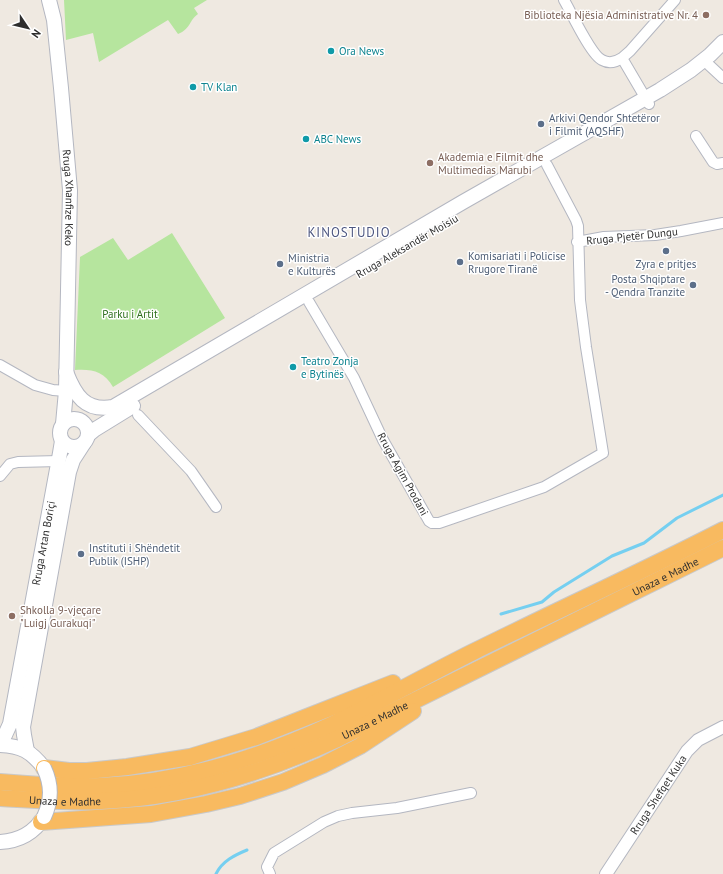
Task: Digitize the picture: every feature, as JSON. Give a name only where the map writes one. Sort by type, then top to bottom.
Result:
[{"type":"highway","points":[[719,543],[715,528],[723,522]]},
{"type":"highway","name":"Unaza e Madhe","points":[[0,782],[69,787],[104,786],[155,780],[236,762],[274,749],[329,726],[473,652],[719,543]]},
{"type":"highway","name":"Unaza e Madhe","points":[[0,798],[69,802],[150,797],[184,792],[243,777],[311,751],[478,669],[719,543]]},
{"type":"highway","points":[[44,768],[69,771],[87,771],[127,767],[190,757],[256,737],[473,652]]},
{"type":"highway","points":[[43,820],[151,814],[240,796],[283,782],[323,765],[360,746],[478,669]]},
{"type":"main road","name":"Rruga Xhanfize Keko","points":[[51,2],[61,88],[70,190],[66,391],[62,424]]},
{"type":"main road","name":"Rruga Aleksandër Moisiu","points":[[84,430],[110,420],[309,302],[547,165],[676,81],[710,55],[723,42]]},
{"type":"main road","name":"Rruga Aleksandër Moisiu","points":[[113,407],[463,202],[647,101],[709,65],[723,53]]},
{"type":"main road","points":[[66,372],[76,393],[86,403],[97,408],[113,407]]},
{"type":"main road","points":[[66,391],[84,430]]},
{"type":"main road","points":[[84,430],[73,419],[67,420],[62,424],[60,429],[62,441],[71,447],[80,446],[84,430],[94,419],[113,407]]},
{"type":"main road","name":"Rruga Artan Boriçi","points":[[27,751],[23,727],[64,500],[71,466],[84,430]]},
{"type":"main road","name":"Rruga Artan Boriçi","points":[[0,741],[5,735],[10,724],[62,441]]},
{"type":"main road","points":[[0,744],[14,746],[27,751],[36,758],[44,768],[50,786],[51,797],[49,807],[43,820],[27,835],[18,840],[0,842]]},
{"type":"street","points":[[564,0],[598,58],[602,61],[612,62],[622,58],[630,51],[675,0]]},
{"type":"street","points":[[622,58],[647,101]]},
{"type":"street","points":[[709,65],[723,78]]},
{"type":"street","points":[[696,136],[713,162],[717,164],[723,163]]},
{"type":"street","name":"Rruga Pjetër Dungu","points":[[547,165],[576,220],[578,242],[604,237],[655,235],[723,223]]},
{"type":"street","name":"Rruga Agim Prodani","points":[[309,302],[354,378],[383,440],[429,521],[432,523],[439,523],[544,487],[603,453],[580,300],[578,242]]},
{"type":"street","points":[[0,365],[35,385],[53,390],[66,391]]},
{"type":"street","points":[[138,416],[191,471],[216,507]]},
{"type":"street","points":[[0,476],[10,464],[18,462],[59,461]]},
{"type":"street","name":"Rruga Shefqet Kuka","points":[[606,874],[687,751],[698,740],[723,727]]},
{"type":"street","points":[[270,874],[267,867],[274,853],[324,822],[338,816],[412,805],[471,793]]},
{"type":"green space","points":[[64,0],[207,0],[194,8],[198,14],[182,32],[178,34],[168,20],[99,62],[93,33],[66,40]]},
{"type":"green space","name":"Parku i Artit","points":[[172,233],[225,318],[113,387],[102,374],[87,370],[75,370],[80,257],[113,238],[128,260]]},
{"type":"waterway","points":[[501,614],[542,602],[554,592],[612,556],[644,543],[677,518],[723,495]]},
{"type":"waterway","points":[[216,874],[225,862],[247,850]]},
{"type":"place","name":"Biblioteka Njësia Administrative Nr. 4","points":[[706,15]]},
{"type":"place","name":"Ora News","points":[[331,51]]},
{"type":"place","name":"TV Klan","points":[[193,87]]},
{"type":"place","name":"Arkivi Qendor Shtetëror i Filmit (AQSHF)","points":[[541,124]]},
{"type":"place","name":"ABC News","points":[[306,139]]},
{"type":"place","name":"Akademia e Filmit dhe Multimedias Marubi","points":[[430,163]]},
{"type":"place","name":"Zyra e pritjes","points":[[666,251]]},
{"type":"place","name":"Komisariati i Policise Rrugore Tiranë","points":[[460,262]]},
{"type":"place","name":"Ministria e Kulturës","points":[[280,264]]},
{"type":"place","name":"Posta Shqiptare - Qendra Tranzite","points":[[693,285]]},
{"type":"place","name":"Teatro Zonja e Bytinës","points":[[293,367]]},
{"type":"place","name":"Instituti i Shëndetit Publik (ISHP)","points":[[81,554]]},
{"type":"place","name":"Shkolla 9-vjeçare \"Luigj Gurakuqi\"","points":[[12,616]]},
{"type":"district","name":"KINOSTUDIO","points":[[349,232]]}]
